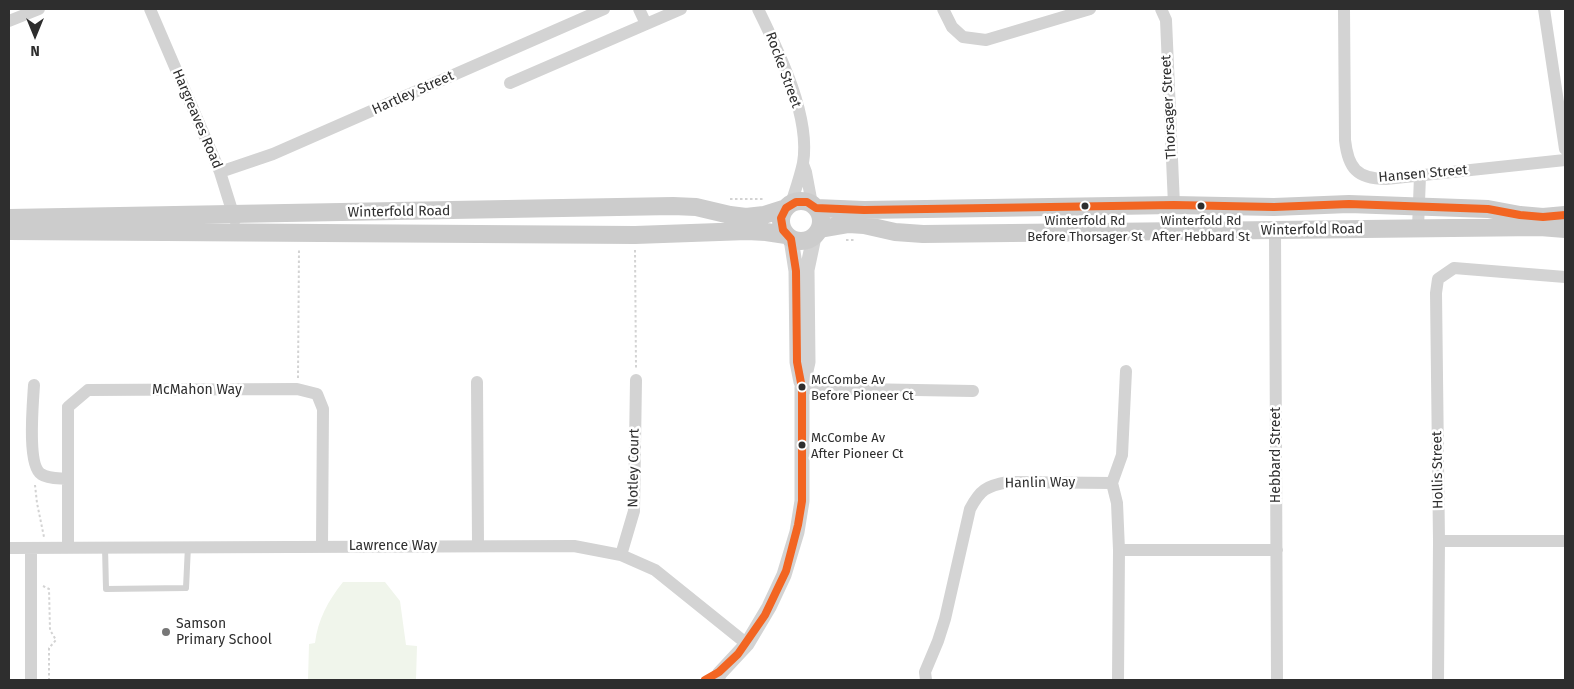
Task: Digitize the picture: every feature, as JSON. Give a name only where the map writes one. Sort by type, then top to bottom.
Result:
[{"type":"main road","points":[[802,201],[814,206],[821,217],[817,233],[802,241],[788,237],[781,224],[783,212],[789,206],[802,201]]},
{"type":"main road","name":"Winterfold Road","points":[[814,206],[864,210],[1174,206],[1274,207],[1349,204],[1488,209],[1543,217],[1565,215]]},
{"type":"main road","name":"Winterfold Road","points":[[9,218],[674,206],[696,207],[746,217],[764,215],[789,206]]},
{"type":"main road","name":"Winterfold Road","points":[[817,233],[849,224],[864,225],[895,232],[923,234],[1540,226],[1565,229]]},
{"type":"main road","name":"Winterfold Road","points":[[9,231],[635,235],[746,231],[766,232],[788,237]]},
{"type":"street","points":[[9,21],[38,9]]},
{"type":"street","name":"Hargreaves Road","points":[[150,9],[220,172],[234,215],[237,233]]},
{"type":"street","name":"Hartley Street","points":[[220,172],[272,154],[604,9]]},
{"type":"street","points":[[639,9],[646,24]]},
{"type":"street","points":[[510,84],[681,9]]},
{"type":"street","name":"Rocke Street","points":[[758,9],[780,56],[791,86],[802,129],[803,164],[814,206]]},
{"type":"street","points":[[944,9],[952,27],[963,37],[986,40],[1090,9]]},
{"type":"street","name":"Thorsager Street","points":[[1161,9],[1166,20],[1174,206]]},
{"type":"street","name":"Hansen Street","points":[[1344,9],[1345,140],[1349,160],[1353,168],[1366,178],[1386,179],[1420,176],[1565,160]]},
{"type":"street","points":[[1544,9],[1565,149]]},
{"type":"street","name":"Rocke Street","points":[[789,206],[803,164]]},
{"type":"street","points":[[1418,228],[1420,176]]},
{"type":"street","name":"Hebbard Street","points":[[1274,230],[1277,680]]},
{"type":"street","points":[[802,388],[808,362],[807,270],[817,233]]},
{"type":"street","points":[[705,680],[718,676],[747,644],[778,591],[789,560],[800,517],[802,501],[802,388],[797,362],[796,271],[788,237]]},
{"type":"street","name":"Hollis Street","points":[[1438,680],[1439,541],[1436,294],[1438,279],[1454,268],[1565,278]]},
{"type":"street","points":[[1118,680],[1119,550],[1117,503],[1112,483],[1122,455],[1126,371]]},
{"type":"street","name":"Notley Court","points":[[621,555],[634,511],[636,380]]},
{"type":"street","points":[[477,382],[478,545]]},
{"type":"street","points":[[34,385],[32,442],[35,466],[39,474],[46,477],[68,479]]},
{"type":"street","points":[[802,388],[973,391]]},
{"type":"street","name":"McMahon Way","points":[[68,547],[68,407],[88,390],[297,389],[317,394],[323,408],[322,546]]},
{"type":"street","name":"Hanlin Way","points":[[926,680],[925,672],[945,619],[970,509],[975,498],[992,485],[1008,482],[1112,483]]},
{"type":"street","points":[[1439,541],[1565,541]]},
{"type":"street","name":"Lawrence Way","points":[[9,548],[574,546],[621,555],[654,570],[747,644]]},
{"type":"street","points":[[31,548],[31,680]]},
{"type":"street","points":[[1119,550],[1277,550]]},
{"type":"lane","points":[[105,547],[106,588],[186,588],[188,546]]},
{"type":"path","points":[[731,199],[770,198]]},
{"type":"path","points":[[297,389],[300,233]]},
{"type":"path","points":[[635,235],[636,380]]},
{"type":"path","points":[[39,474],[35,483],[37,503],[44,539],[48,547]]},
{"type":"path","points":[[41,585],[49,589],[50,630],[56,640],[49,648],[49,680]]},
{"type":"shaded area","points":[[343,582],[385,582],[400,601],[406,645],[417,646],[416,680],[308,680],[309,644],[315,643],[324,611]]},
{"type":"transit line","points":[[705,680],[719,672],[738,654],[765,615],[786,571],[798,525],[802,501],[802,388],[797,362],[796,271],[791,239],[783,230],[781,218],[786,208],[796,202],[807,202],[816,208],[864,210],[1174,205],[1274,207],[1349,204],[1488,209],[1543,217],[1565,215]]},
{"type":"place","name":"Winterfold Rd Before Thorsager St","points":[[1085,206]]},
{"type":"place","name":"Winterfold Rd After Hebbard St","points":[[1201,206]]},
{"type":"place","name":"McCombe Av Before Pioneer Ct","points":[[802,387]]},
{"type":"place","name":"McCombe Av After Pioneer Ct","points":[[802,445]]},
{"type":"place","name":"Samson Primary School","points":[[166,632]]}]
